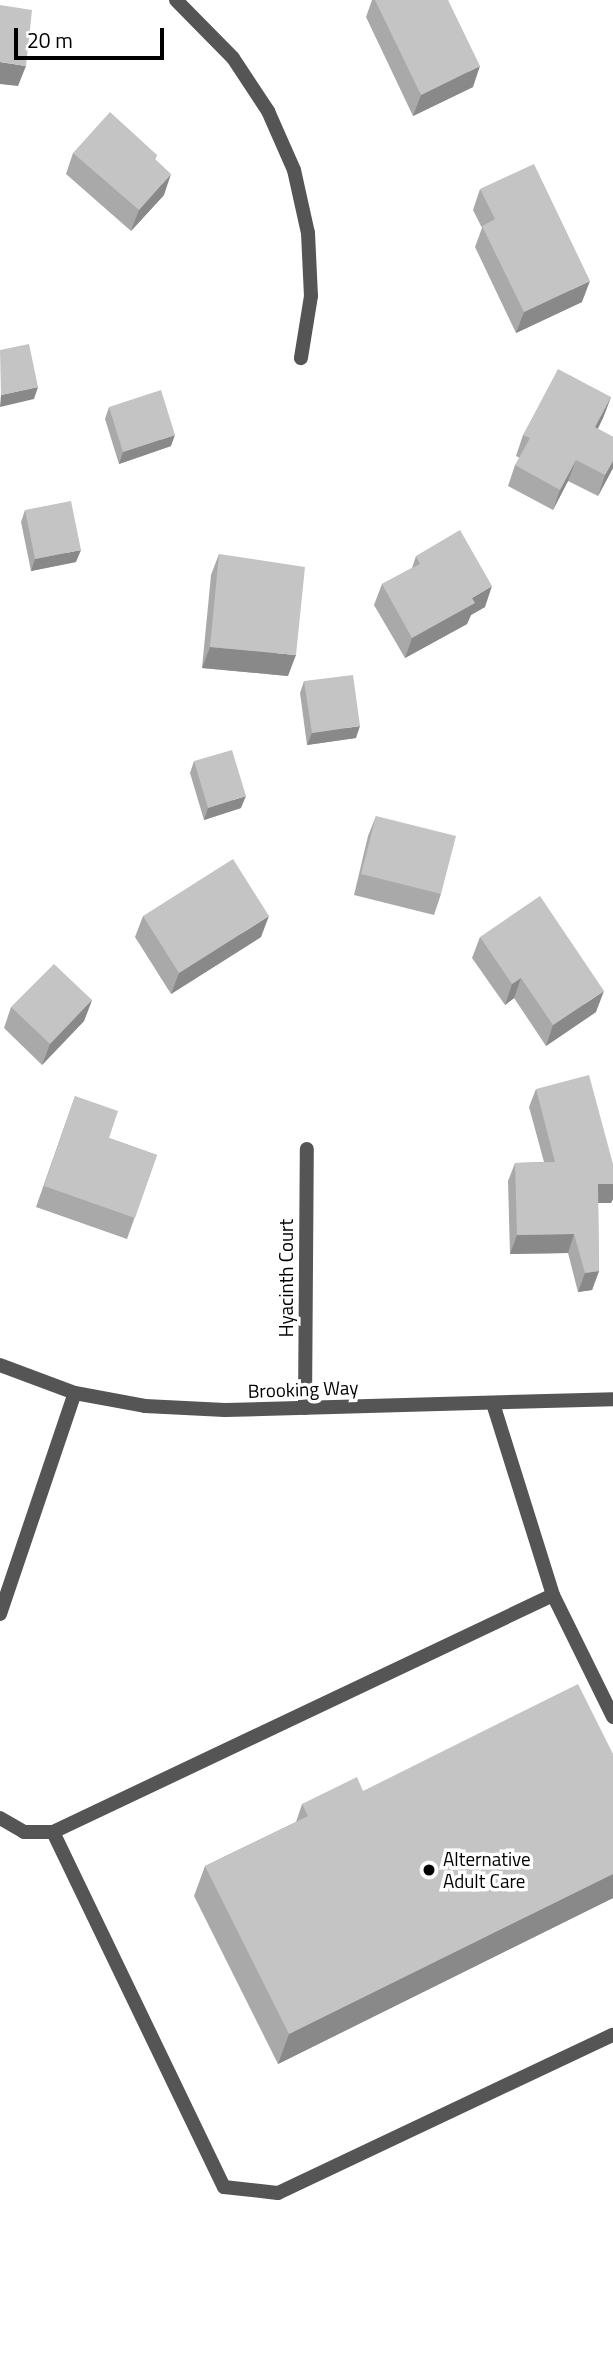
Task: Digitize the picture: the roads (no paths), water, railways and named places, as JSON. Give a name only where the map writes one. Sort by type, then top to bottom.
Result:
[{"type":"street","points":[[176,0],[233,58],[268,111],[294,170],[308,233],[311,296],[301,358]]},
{"type":"street","name":"Hyacinth Court","points":[[305,1408],[307,1149]]},
{"type":"street","name":"Brooking Way","points":[[0,1365],[75,1393],[145,1406],[305,1408],[613,1399]]},
{"type":"street","points":[[0,1614],[75,1393]]},
{"type":"street","points":[[493,1403],[553,1595],[613,1717]]},
{"type":"street","points":[[0,1818],[24,1832],[53,1832],[553,1595]]},
{"type":"street","points":[[53,1832],[224,2187],[278,2193],[613,2035]]},
{"type":"place","name":"Alternative Adult Care","points":[[429,1870]]}]
